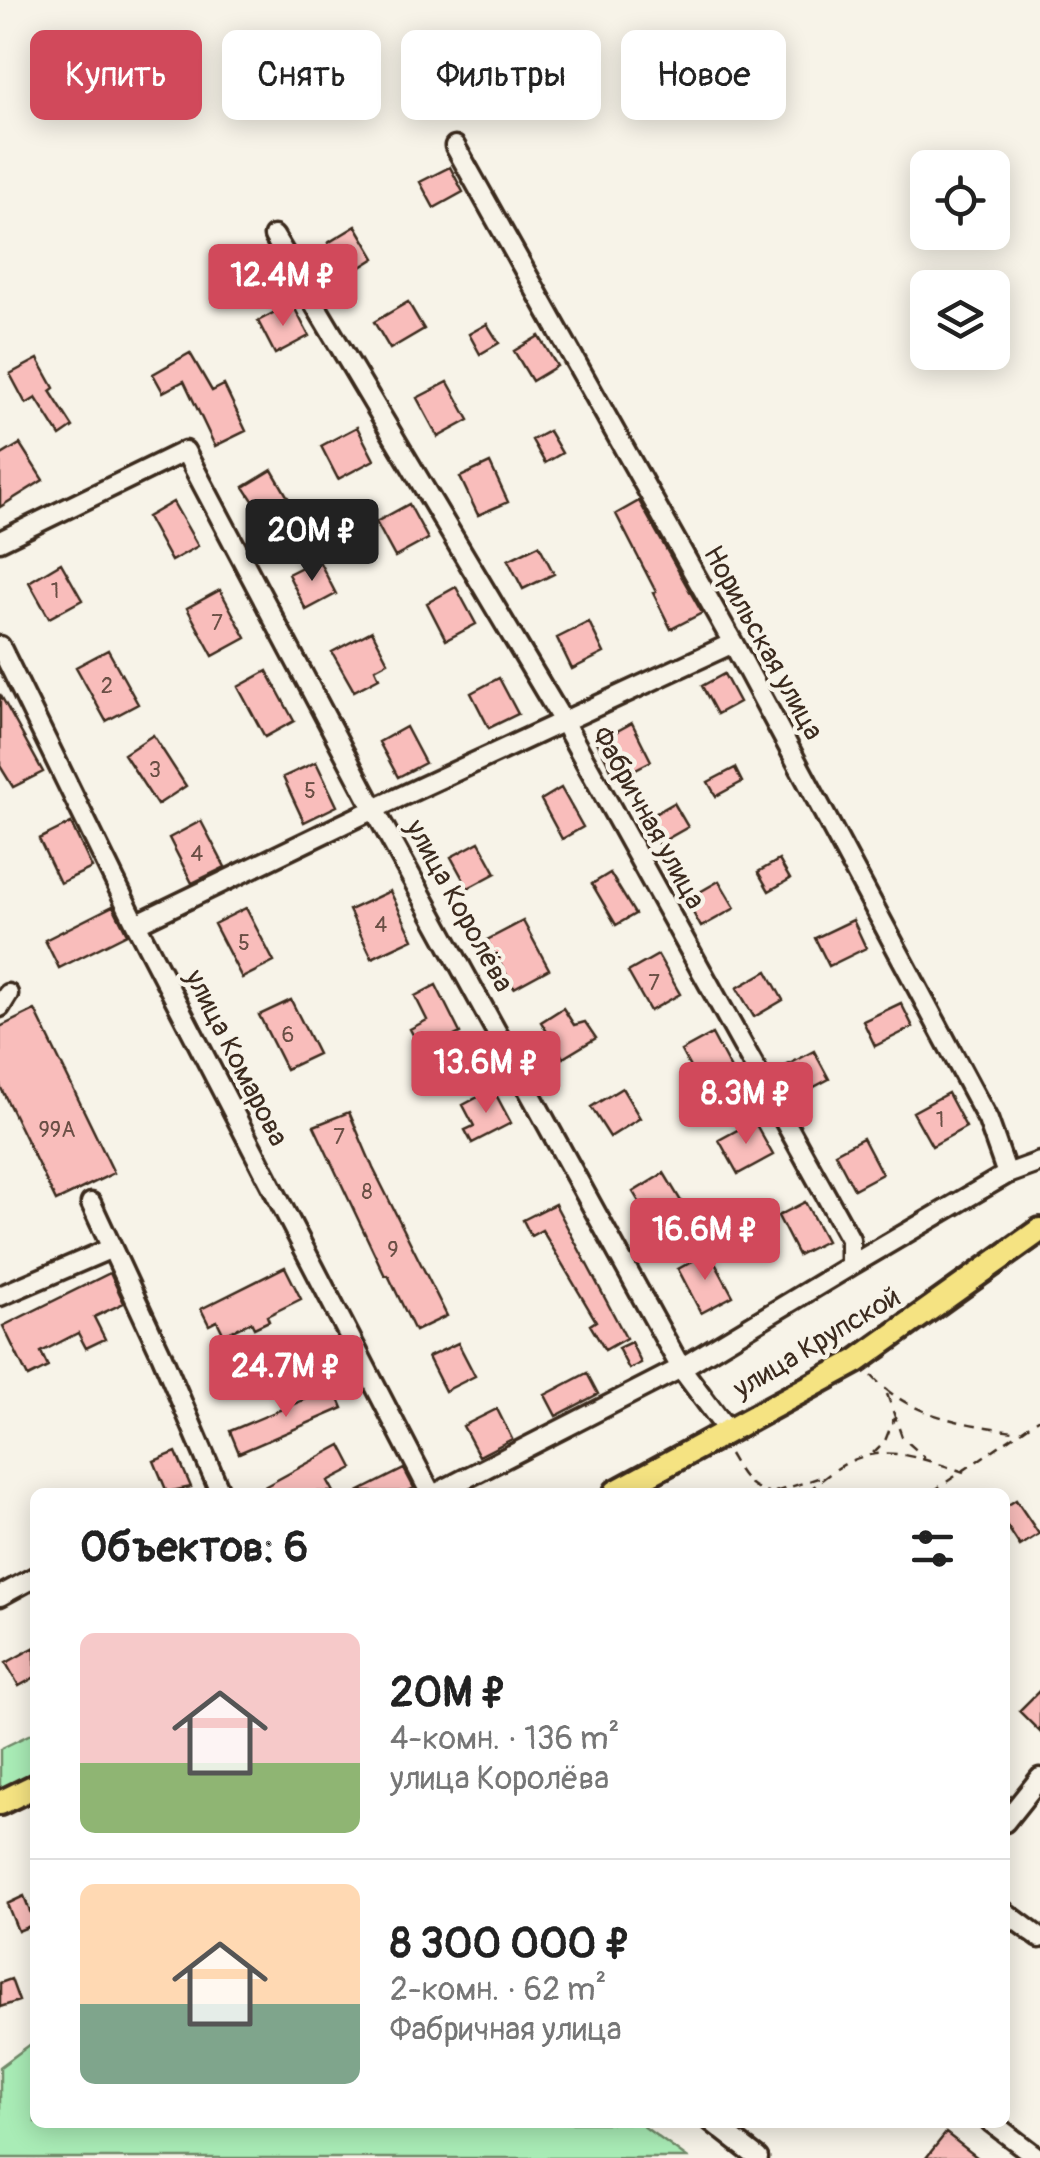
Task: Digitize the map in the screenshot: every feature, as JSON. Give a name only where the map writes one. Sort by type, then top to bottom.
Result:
[{"type":"main road","name":"улица Крупской","points":[[623,1488],[857,1360],[1040,1230]]},
{"type":"main road","points":[[0,1803],[30,1788]]},
{"type":"street","name":"Норильская улица","points":[[455,146],[733,643],[988,1120],[1007,1174]]},
{"type":"street","name":"Фабричная улица","points":[[274,236],[564,722],[850,1239],[850,1266]]},
{"type":"street","name":"улица Королёва","points":[[0,541],[184,451],[374,808],[681,1368],[724,1433]]},
{"type":"street","points":[[136,924],[374,808],[733,643]]},
{"type":"street","name":"улица Комарова","points":[[0,646],[136,924],[428,1488]]},
{"type":"street","points":[[447,1488],[681,1368],[1007,1174],[1040,1162]]},
{"type":"street","points":[[91,1203],[218,1488]]},
{"type":"street","points":[[0,1296],[112,1248]]},
{"type":"street","points":[[0,1596],[30,1580]]},
{"type":"street","points":[[1010,1816],[1040,1778]]},
{"type":"street","points":[[1010,1916],[1040,1938]]},
{"type":"street","points":[[720,2128],[758,2158]]},
{"type":"street","points":[[998,2128],[1038,2158]]},
{"type":"path","points":[[857,1360],[886,1392],[918,1410],[1020,1432]]},
{"type":"path","points":[[886,1392],[902,1437],[928,1460]]},
{"type":"path","points":[[788,1488],[826,1476],[872,1454],[885,1440],[894,1417]]},
{"type":"path","points":[[938,1488],[1040,1418]]},
{"type":"path","points":[[724,1433],[743,1478],[754,1488]]},
{"type":"path","points":[[872,1454],[901,1452],[964,1472]]},
{"type":"path","points":[[812,1488],[826,1476]]},
{"type":"green space","points":[[30,1734],[30,1776],[0,1791],[0,1749]]},
{"type":"green space","points":[[30,2045],[30,2128],[646,2128],[687,2158],[0,2158],[0,2067]]},
{"type":"building","points":[[450,167],[463,192],[434,208],[420,182]]},
{"type":"building","points":[[356,226],[375,258],[348,275],[328,243]]},
{"type":"building","points":[[408,302],[424,329],[390,349],[374,322]]},
{"type":"building","points":[[292,303],[309,336],[275,354],[258,321]]},
{"type":"building","points":[[487,324],[499,343],[480,354],[469,334]]},
{"type":"building","points":[[539,336],[557,366],[532,381],[514,351]]},
{"type":"building","points":[[190,353],[212,391],[224,385],[246,431],[215,446],[184,381],[163,392],[153,374]]},
{"type":"building","points":[[38,359],[54,388],[50,391],[73,427],[60,436],[36,398],[26,404],[10,374]]},
{"type":"building","points":[[448,382],[469,420],[438,437],[417,398]]},
{"type":"building","points":[[357,427],[374,460],[338,479],[321,446]]},
{"type":"building","points":[[549,431],[562,453],[545,463],[532,440]]},
{"type":"building","points":[[20,444],[43,480],[0,507],[0,456]]},
{"type":"building","points":[[490,463],[508,502],[478,515],[460,477]]},
{"type":"building","points":[[272,470],[293,506],[265,519],[244,487]]},
{"type":"building","points":[[639,501],[702,613],[671,629],[616,514]]},
{"type":"building","points":[[173,502],[198,546],[171,561],[147,517]]},
{"type":"building","points":[[409,504],[428,539],[395,557],[376,522]]},
{"type":"building","points":[[539,545],[554,574],[523,589],[508,560]]},
{"type":"building","points":[[318,559],[336,594],[306,610],[288,574]]},
{"type":"building","points":[[61,563],[82,600],[49,618],[29,582]]},
{"type":"building","points":[[456,587],[476,624],[446,640],[427,603]]},
{"type":"building","points":[[220,590],[246,638],[213,656],[187,608]]},
{"type":"building","points":[[589,622],[604,653],[572,669],[557,638]]},
{"type":"building","points":[[372,631],[388,662],[375,669],[379,678],[354,691],[332,652]]},
{"type":"building","points":[[108,650],[138,704],[106,721],[76,667]]},
{"type":"building","points":[[267,671],[294,721],[265,737],[238,687]]},
{"type":"building","points":[[724,674],[739,702],[717,714],[702,686]]},
{"type":"building","points":[[499,678],[518,714],[489,728],[471,693]]},
{"type":"building","points":[[0,694],[43,772],[13,787],[0,766]]},
{"type":"building","points":[[632,723],[651,761],[616,779],[597,742]]},
{"type":"building","points":[[406,727],[425,763],[398,777],[379,742]]},
{"type":"building","points":[[153,735],[186,786],[157,805],[124,754]]},
{"type":"building","points":[[316,762],[337,806],[304,822],[283,777]]},
{"type":"building","points":[[735,768],[742,782],[716,796],[708,782]]},
{"type":"building","points":[[561,788],[583,827],[562,839],[541,800]]},
{"type":"building","points":[[674,803],[688,827],[658,844],[644,820]]},
{"type":"building","points":[[201,821],[225,867],[192,883],[169,838]]},
{"type":"building","points":[[71,823],[92,868],[60,883],[39,839]]},
{"type":"building","points":[[479,842],[496,873],[468,888],[451,857]]},
{"type":"building","points":[[779,860],[790,879],[769,891],[758,872]]},
{"type":"building","points":[[610,873],[635,914],[616,925],[592,884]]},
{"type":"building","points":[[719,881],[735,908],[701,927],[686,900]]},
{"type":"building","points":[[390,891],[413,939],[372,958],[349,910]]},
{"type":"building","points":[[113,906],[127,934],[59,968],[45,940]]},
{"type":"building","points":[[246,908],[274,962],[242,978],[214,924]]},
{"type":"building","points":[[853,920],[866,948],[829,966],[815,938]]},
{"type":"building","points":[[523,921],[549,969],[514,988],[487,940]]},
{"type":"building","points":[[658,955],[680,994],[650,1011],[628,972]]},
{"type":"building","points":[[767,971],[783,1000],[754,1017],[737,988]]},
{"type":"building","points":[[436,985],[460,1033],[422,1052],[410,1029],[427,1020],[415,996]]},
{"type":"building","points":[[291,1000],[318,1054],[286,1069],[259,1015]]},
{"type":"building","points":[[901,1003],[913,1027],[875,1046],[863,1021]]},
{"type":"building","points":[[563,1008],[574,1025],[585,1022],[596,1038],[563,1058],[541,1022]]},
{"type":"building","points":[[35,1010],[114,1173],[56,1201],[0,1086],[0,1027]]},
{"type":"building","points":[[712,1034],[736,1079],[705,1095],[681,1051]]},
{"type":"building","points":[[814,1051],[829,1079],[797,1096],[782,1068]]},
{"type":"building","points":[[622,1088],[640,1118],[610,1137],[591,1107]]},
{"type":"building","points":[[493,1089],[511,1123],[472,1143],[465,1130],[474,1126],[463,1105]]},
{"type":"building","points":[[948,1093],[966,1127],[932,1146],[913,1112]]},
{"type":"building","points":[[349,1112],[447,1316],[415,1331],[314,1126]]},
{"type":"building","points":[[754,1121],[773,1155],[738,1174],[719,1140]]},
{"type":"building","points":[[863,1138],[882,1174],[854,1189],[835,1153]]},
{"type":"building","points":[[664,1173],[684,1206],[653,1225],[633,1192]]},
{"type":"building","points":[[805,1202],[826,1241],[798,1255],[778,1216]]},
{"type":"building","points":[[555,1204],[626,1338],[605,1350],[590,1325],[596,1321],[542,1230],[531,1236],[523,1220]]},
{"type":"building","points":[[709,1252],[733,1296],[701,1313],[678,1269]]},
{"type":"building","points":[[285,1267],[301,1299],[267,1316],[269,1321],[254,1328],[251,1322],[224,1335],[217,1321],[209,1325],[201,1309]]},
{"type":"building","points":[[110,1273],[124,1303],[94,1317],[105,1339],[86,1348],[78,1333],[41,1352],[48,1367],[28,1377],[3,1326]]},
{"type":"building","points":[[631,1342],[641,1363],[629,1369],[618,1348]]},
{"type":"building","points":[[458,1343],[475,1376],[445,1391],[428,1357]]},
{"type":"building","points":[[587,1373],[598,1394],[556,1416],[545,1395]]},
{"type":"building","points":[[334,1387],[343,1408],[239,1453],[230,1431]]},
{"type":"building","points":[[497,1409],[512,1439],[479,1456],[463,1426]]},
{"type":"building","points":[[341,1445],[353,1468],[328,1481],[332,1488],[262,1488]]},
{"type":"building","points":[[176,1452],[191,1487],[165,1488],[154,1461]]},
{"type":"building","points":[[404,1469],[414,1488],[366,1488]]},
{"type":"building","points":[[1016,1500],[1039,1534],[1020,1546],[1010,1531],[1010,1504]]},
{"type":"building","points":[[30,1650],[30,1680],[19,1686],[6,1663]]},
{"type":"building","points":[[1040,1690],[1040,1732],[1019,1711]]},
{"type":"building","points":[[24,1896],[30,1926],[18,1931],[7,1904]]},
{"type":"building","points":[[11,1979],[19,2001],[0,2007],[0,1983]]},
{"type":"building","points":[[946,2133],[978,2158],[926,2158]]}]
